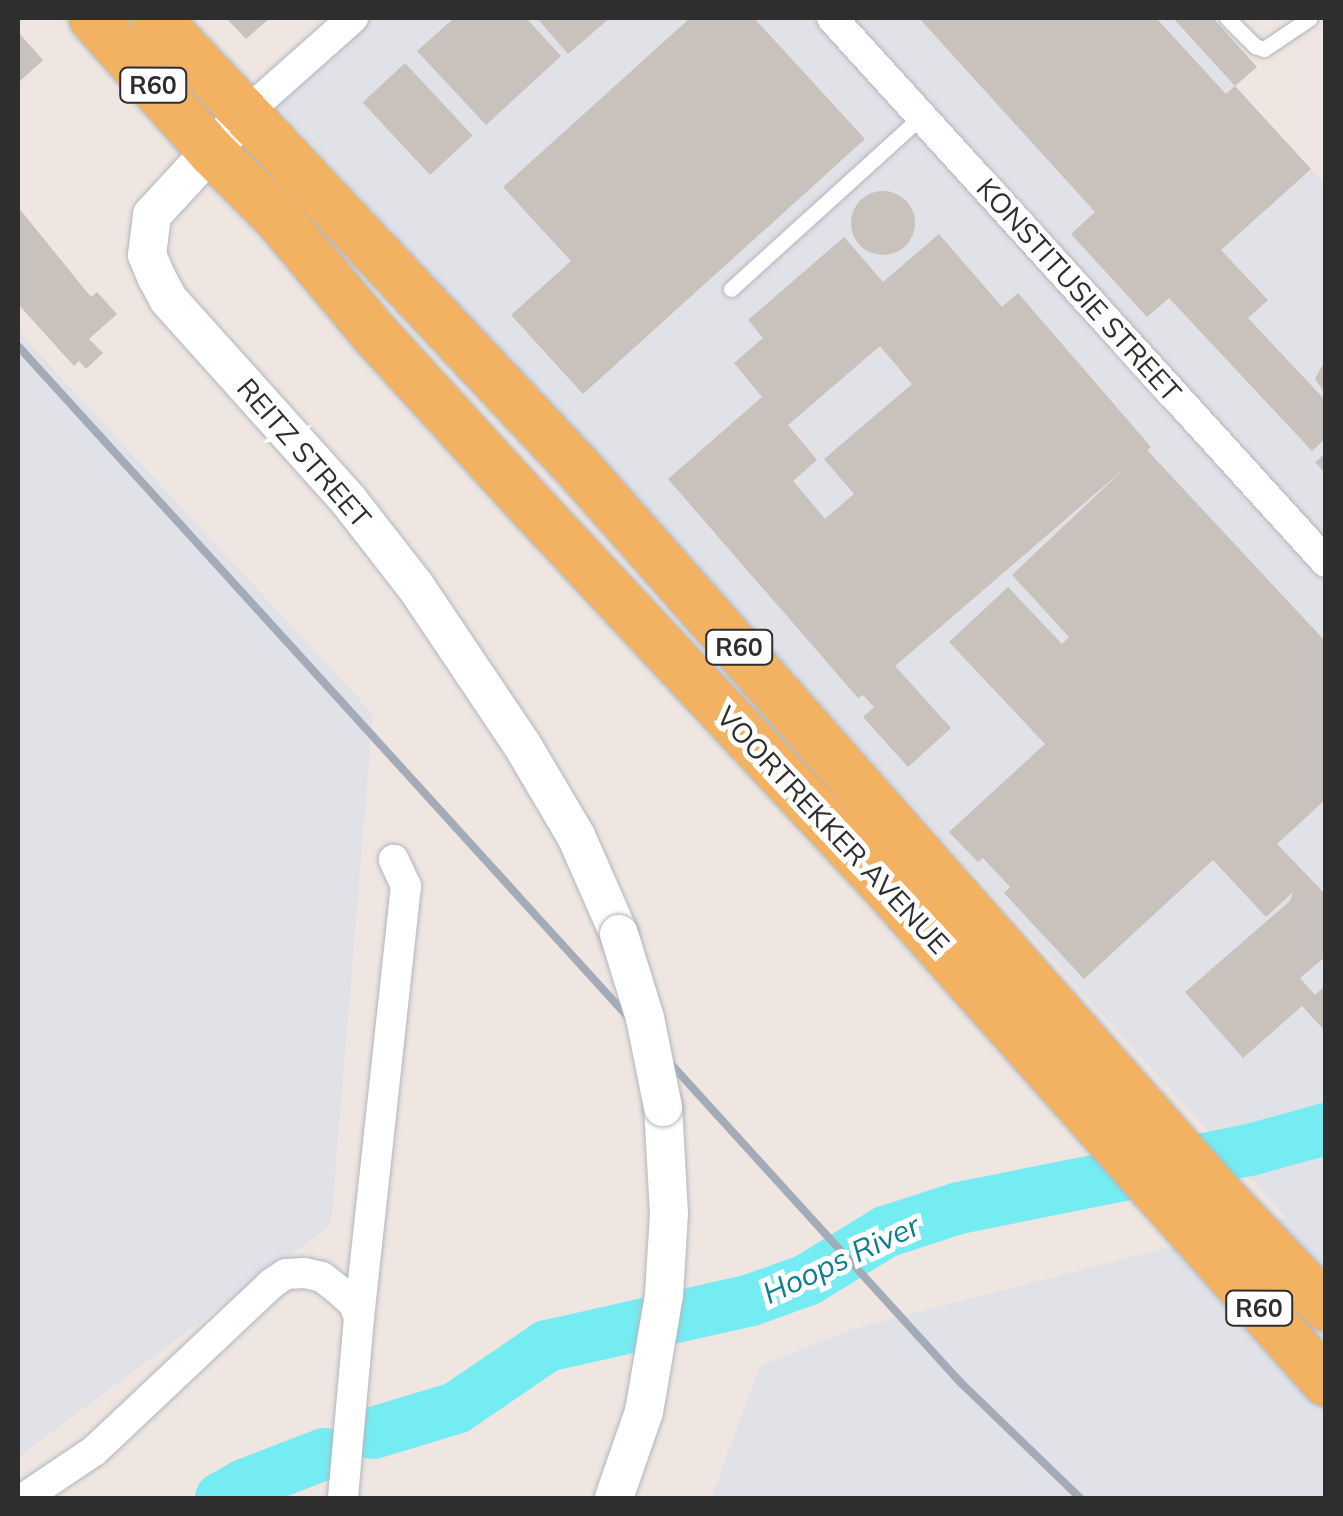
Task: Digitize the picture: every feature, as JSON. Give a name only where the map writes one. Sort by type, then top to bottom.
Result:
[{"type":"main road","name":"VOORTREKKER AVENUE","points":[[92,18],[212,152],[278,218],[399,361],[536,512],[882,881],[1222,1198],[1326,1307]]},
{"type":"main road","name":"VOORTREKKER AVENUE","points":[[156,18],[446,323],[916,846],[1193,1234],[1324,1376]]},
{"type":"main road","points":[[399,361],[446,323]]},
{"type":"main road","points":[[536,512],[580,470]]},
{"type":"main road","points":[[882,881],[916,846]]},
{"type":"street","name":"REITZ STREET","points":[[353,18],[247,112],[152,215],[146,255],[168,298],[349,501],[416,588],[521,743],[576,836],[618,934],[645,1018],[663,1107],[669,1214],[658,1347],[644,1412],[614,1498]]},
{"type":"street","name":"KONSTITUSIE STREET","points":[[832,18],[1326,562]]},
{"type":"street","points":[[343,1498],[406,886],[394,860]]},
{"type":"street","points":[[24,1498],[94,1451],[286,1274],[322,1277],[354,1304],[359,1318]]},
{"type":"lane","points":[[1227,18],[1255,46],[1264,49],[1310,18]]},
{"type":"lane","points":[[731,289],[922,116]]},
{"type":"shaded area","points":[[369,18],[1174,18],[1325,185],[1325,1498],[711,1498],[760,1366],[853,1329],[1286,1217],[275,103]]},
{"type":"shaded area","points":[[18,331],[373,714],[331,1225],[18,1457]]},
{"type":"building","points":[[226,18],[270,18],[246,39]]},
{"type":"building","points":[[454,18],[526,18],[561,56],[486,125],[417,51]]},
{"type":"building","points":[[537,18],[610,18],[568,54]]},
{"type":"building","points":[[690,18],[754,18],[865,139],[583,394],[511,315],[571,261],[503,187]]},
{"type":"building","points":[[919,18],[1156,18],[1226,94],[1235,86],[1311,169],[1221,250],[1268,300],[1248,318],[1326,401],[1326,438],[1312,451],[1169,298],[1147,317],[1071,234],[1095,212]]},
{"type":"building","points":[[1173,18],[1213,18],[1257,67],[1235,86]]},
{"type":"building","points":[[18,32],[43,60],[18,83]]},
{"type":"building","points":[[405,63],[473,135],[430,175],[363,103]]},
{"type":"building","points":[[883,191],[906,200],[915,223],[906,246],[883,255],[860,246],[851,223],[860,200]]},
{"type":"building","points":[[18,207],[91,297],[97,292],[117,314],[89,339],[103,353],[86,369],[79,361],[74,366],[18,304]]},
{"type":"building","points":[[939,234],[1002,307],[1018,293],[1151,447],[1147,450],[1326,642],[1326,799],[1277,844],[1326,895],[1326,956],[1300,978],[1315,995],[1326,985],[1326,1032],[1302,1006],[1243,1058],[1185,992],[1290,901],[1293,892],[1266,917],[1213,860],[1084,979],[1004,893],[1010,887],[983,858],[978,862],[949,832],[1045,744],[949,642],[1008,587],[1062,644],[1069,637],[1012,575],[1124,469],[895,666],[951,728],[908,767],[863,717],[874,707],[863,695],[858,698],[668,479],[762,397],[734,363],[763,338],[748,320],[844,237],[883,282]],"holes":[[[880,346],[912,384],[824,459],[854,494],[825,519],[793,481],[817,460],[788,425]]]},
{"type":"building","points":[[1326,359],[1326,395],[1315,379]]},
{"type":"building","points":[[1326,453],[1326,474],[1315,462]]},
{"type":"waterway","name":"Hoops River","points":[[373,1433],[456,1408],[547,1346],[751,1300],[807,1280],[885,1232],[959,1208],[1253,1149],[1326,1129]]},
{"type":"waterway","name":"Hoops River","points":[[221,1498],[324,1454]]},
{"type":"railway","points":[[18,346],[961,1383],[1080,1498]]}]
